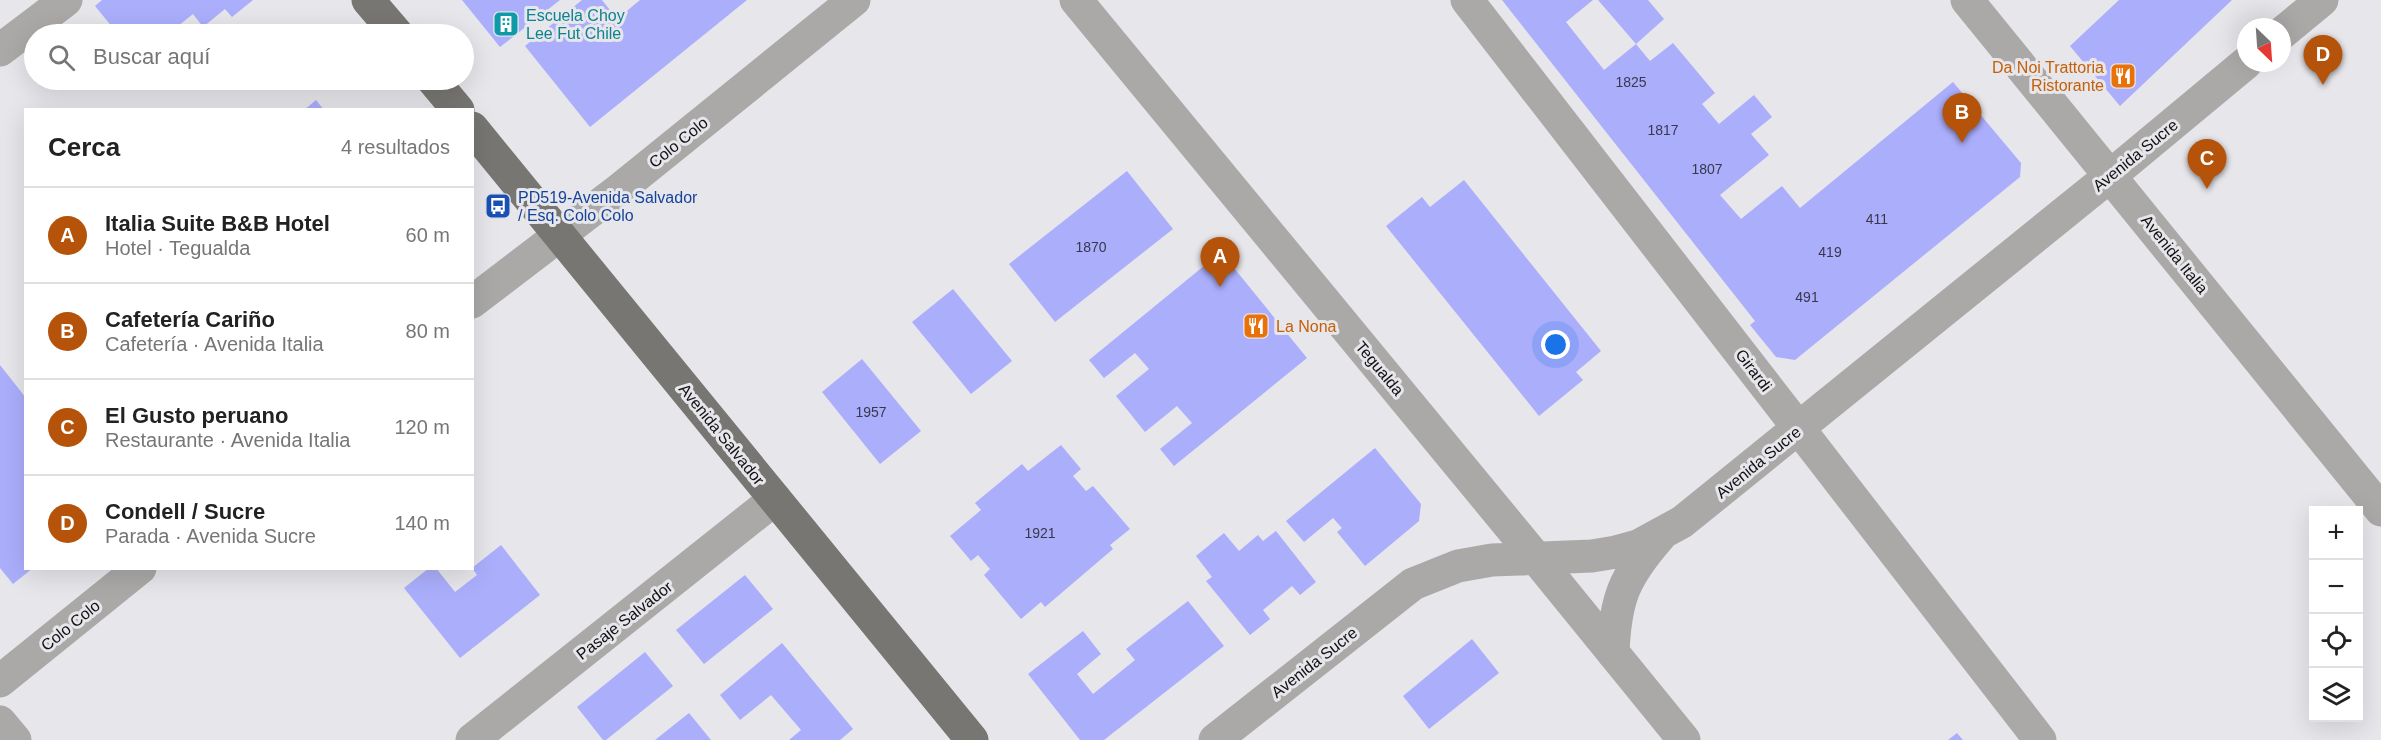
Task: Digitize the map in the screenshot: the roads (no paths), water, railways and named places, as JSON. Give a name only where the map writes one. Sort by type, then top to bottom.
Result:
[{"type":"main road","points":[[368,0],[388,24]]},
{"type":"main road","points":[[441,90],[456,108]]},
{"type":"main road","name":"Avenida Salvador","points":[[474,130],[972,740]]},
{"type":"street","points":[[34,24],[66,0]]},
{"type":"street","name":"Colo Colo","points":[[474,301],[620,189],[854,0]]},
{"type":"street","name":"Tegualda","points":[[1076,0],[1684,740]]},
{"type":"street","name":"Girardi","points":[[1467,0],[2040,740]]},
{"type":"street","name":"Avenida Italia","points":[[1967,0],[2381,510]]},
{"type":"street","points":[[2291,26],[2322,0]]},
{"type":"street","points":[[0,50],[24,32]]},
{"type":"street","name":"Avenida Sucre","points":[[1215,740],[1413,584],[1458,566],[1492,560],[1592,556],[1638,546],[1661,535],[1709,502],[2237,70]]},
{"type":"street","name":"Pasaje Salvador","points":[[472,740],[775,499]]},
{"type":"street","points":[[1613,653],[1614,620],[1623,589],[1640,560],[1661,535]]},
{"type":"street","name":"Colo Colo","points":[[0,681],[138,570]]},
{"type":"street","points":[[0,722],[15,740]]},
{"type":"place","name":"Escuela Choy Lee Fut Chile","points":[[506,24]]},
{"type":"place","name":"Da Noi Trattoria Ristorante","points":[[2123,76]]},
{"type":"place","name":"Condell / Sucre","points":[[2323,85]]},
{"type":"place","name":"Cafetería Cariño","points":[[1962,143]]},
{"type":"place","name":"El Gusto peruano","points":[[2207,189]]},
{"type":"place","name":"PD519-Avenida Salvador / Esq. Colo Colo","points":[[498,206]]},
{"type":"place","name":"Italia Suite B&B Hotel","points":[[1220,287]]},
{"type":"place","name":"La Nona","points":[[1256,326]]}]
